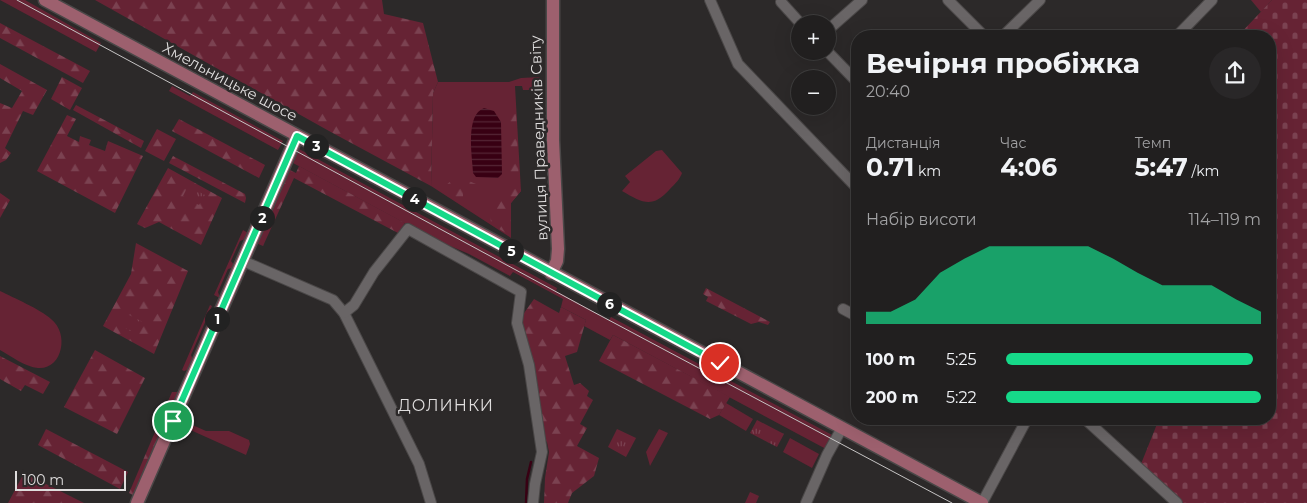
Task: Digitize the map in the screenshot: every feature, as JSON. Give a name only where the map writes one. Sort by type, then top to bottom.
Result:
[{"type":"main road","name":"Хмельницьке шосе","points":[[45,0],[982,503]]},
{"type":"main road","name":"вулиця Праведників Світу","points":[[551,273],[557,262],[558,249],[553,140],[553,0]]},
{"type":"main road","points":[[137,503],[297,136]]},
{"type":"street","points":[[710,0],[738,64],[851,182]]},
{"type":"street","points":[[836,23],[862,0]]},
{"type":"street","points":[[948,0],[978,30]]},
{"type":"street","points":[[1009,30],[1040,0]]},
{"type":"street","points":[[1183,30],[1212,0]]},
{"type":"street","points":[[781,2],[793,15]]},
{"type":"street","points":[[836,60],[851,76]]},
{"type":"street","points":[[344,313],[354,305],[374,272],[408,229],[521,292],[517,324],[529,365],[542,452],[533,503]]},
{"type":"street","points":[[243,261],[333,300],[344,313],[419,464],[431,503]]},
{"type":"street","points":[[843,309],[851,313]]},
{"type":"street","name":"Хмельницьке шосе","points":[[982,503],[1024,425]]},
{"type":"street","points":[[1092,425],[1176,503]]},
{"type":"street","points":[[806,503],[827,455],[842,428]]},
{"type":"green space","points":[[0,0],[25,0],[101,43],[96,52]]},
{"type":"green space","points":[[95,0],[382,0],[384,14],[423,23],[438,82],[433,93],[431,186],[329,131]]},
{"type":"green space","points":[[1251,0],[1272,0],[1261,12]]},
{"type":"green space","points":[[1272,0],[1307,0],[1307,503],[1177,503],[1139,469],[1157,425],[1276,425],[1276,30],[1244,30]]},
{"type":"green space","points":[[0,23],[90,71],[83,83],[0,38]]},
{"type":"green space","points":[[0,64],[47,90],[33,115],[23,111],[5,148],[11,153],[6,160],[0,163],[0,103],[12,108],[22,91],[0,78]]},
{"type":"green space","points":[[62,77],[82,88],[70,110],[51,99]]},
{"type":"green space","points":[[540,77],[542,139],[539,139],[537,90],[523,90],[522,86],[515,86],[521,191],[511,203],[511,238],[431,186],[433,93],[438,82],[509,82],[521,78]]},
{"type":"green space","points":[[172,86],[190,96],[193,92],[283,141],[278,150],[169,91]]},
{"type":"green space","points":[[76,105],[144,141],[141,148],[73,110]]},
{"type":"green space","points":[[509,110],[516,112],[519,184],[510,183],[508,178],[506,121],[504,113]]},
{"type":"green space","points":[[67,115],[76,119],[67,136],[79,142],[80,136],[91,140],[89,145],[105,151],[108,141],[143,156],[115,213],[37,171]]},
{"type":"green space","points":[[179,119],[265,165],[259,178],[172,131]]},
{"type":"green space","points":[[157,129],[176,139],[164,161],[145,151]]},
{"type":"green space","points":[[299,149],[557,288],[556,291],[609,320],[611,317],[834,436],[826,449],[613,335],[610,340],[584,326],[586,320],[561,307],[563,299],[513,272],[510,276],[469,254],[436,240],[293,163]]},
{"type":"green space","points":[[662,150],[682,173],[672,187],[664,195],[652,202],[636,199],[622,191],[630,182],[625,176],[656,151]]},
{"type":"green space","points":[[173,156],[245,194],[245,203],[169,163]]},
{"type":"green space","points":[[299,166],[405,223],[398,233],[294,178],[263,246],[256,243],[290,170],[296,173]]},
{"type":"green space","points":[[168,168],[222,198],[201,245],[159,222],[145,228],[137,224]]},
{"type":"green space","points":[[459,177],[476,184],[472,190],[463,189],[463,200],[459,203],[445,193],[445,186]]},
{"type":"green space","points":[[188,186],[205,195],[199,205],[183,196]]},
{"type":"green space","points":[[509,187],[521,189],[511,203],[511,236],[491,224],[490,206],[496,204]]},
{"type":"green space","points":[[0,193],[10,200],[0,218]]},
{"type":"green space","points":[[243,230],[248,233],[245,239],[240,241],[231,261],[234,265],[228,269],[218,292],[220,298],[214,295]]},
{"type":"green space","points":[[136,243],[188,271],[154,354],[103,326],[131,274]]},
{"type":"green space","points":[[706,288],[770,322],[768,325],[759,322],[751,324],[706,301],[708,297],[703,294]]},
{"type":"green space","points":[[0,291],[40,311],[57,325],[62,342],[58,357],[53,363],[46,367],[33,367],[0,350]]},
{"type":"green space","points":[[534,299],[559,313],[561,307],[586,320],[577,352],[565,356],[574,385],[580,383],[589,391],[587,396],[593,400],[580,424],[587,428],[577,446],[599,458],[594,476],[572,493],[568,503],[544,503],[549,452],[547,442],[540,436],[517,323]]},
{"type":"green space","points":[[210,305],[212,306],[191,355],[193,360],[189,369],[184,371],[182,370]]},
{"type":"green space","points":[[127,314],[145,323],[138,335],[121,326]]},
{"type":"green space","points":[[613,335],[730,397],[719,415],[710,419],[599,361]]},
{"type":"green space","points":[[95,350],[145,378],[117,434],[64,407]]},
{"type":"green space","points":[[0,356],[50,382],[43,394],[25,385],[21,391],[0,379]]},
{"type":"green space","points":[[172,392],[179,392],[167,417],[162,415]]},
{"type":"green space","points":[[726,403],[753,419],[746,431],[719,415]]},
{"type":"green space","points":[[757,420],[784,434],[777,447],[750,433]]},
{"type":"green space","points":[[188,423],[206,431],[229,431],[249,440],[250,444],[246,455],[186,428]]},
{"type":"green space","points":[[158,425],[163,427],[135,496],[129,493]]},
{"type":"green space","points":[[46,429],[128,472],[120,489],[38,445]]},
{"type":"green space","points":[[617,429],[636,438],[626,457],[608,447]]},
{"type":"green space","points":[[659,429],[668,433],[650,466],[646,452]]},
{"type":"green space","points":[[790,438],[819,454],[812,468],[783,452]]},
{"type":"green space","points":[[24,473],[84,503],[8,503]]},
{"type":"green space","points":[[750,492],[759,496],[756,503],[745,503]]},
{"type":"shaded area","points":[[484,108],[494,111],[501,122],[502,174],[498,178],[476,177],[473,173],[472,127],[478,112]]},
{"type":"waterway","points":[[526,503],[527,479],[531,462]]},
{"type":"tram line","points":[[17,0],[588,309],[952,503]]},
{"type":"district","name":"ДОЛИНКИ","points":[[446,405]]},
{"type":"route","points":[[173,421],[297,136],[720,363]]}]
